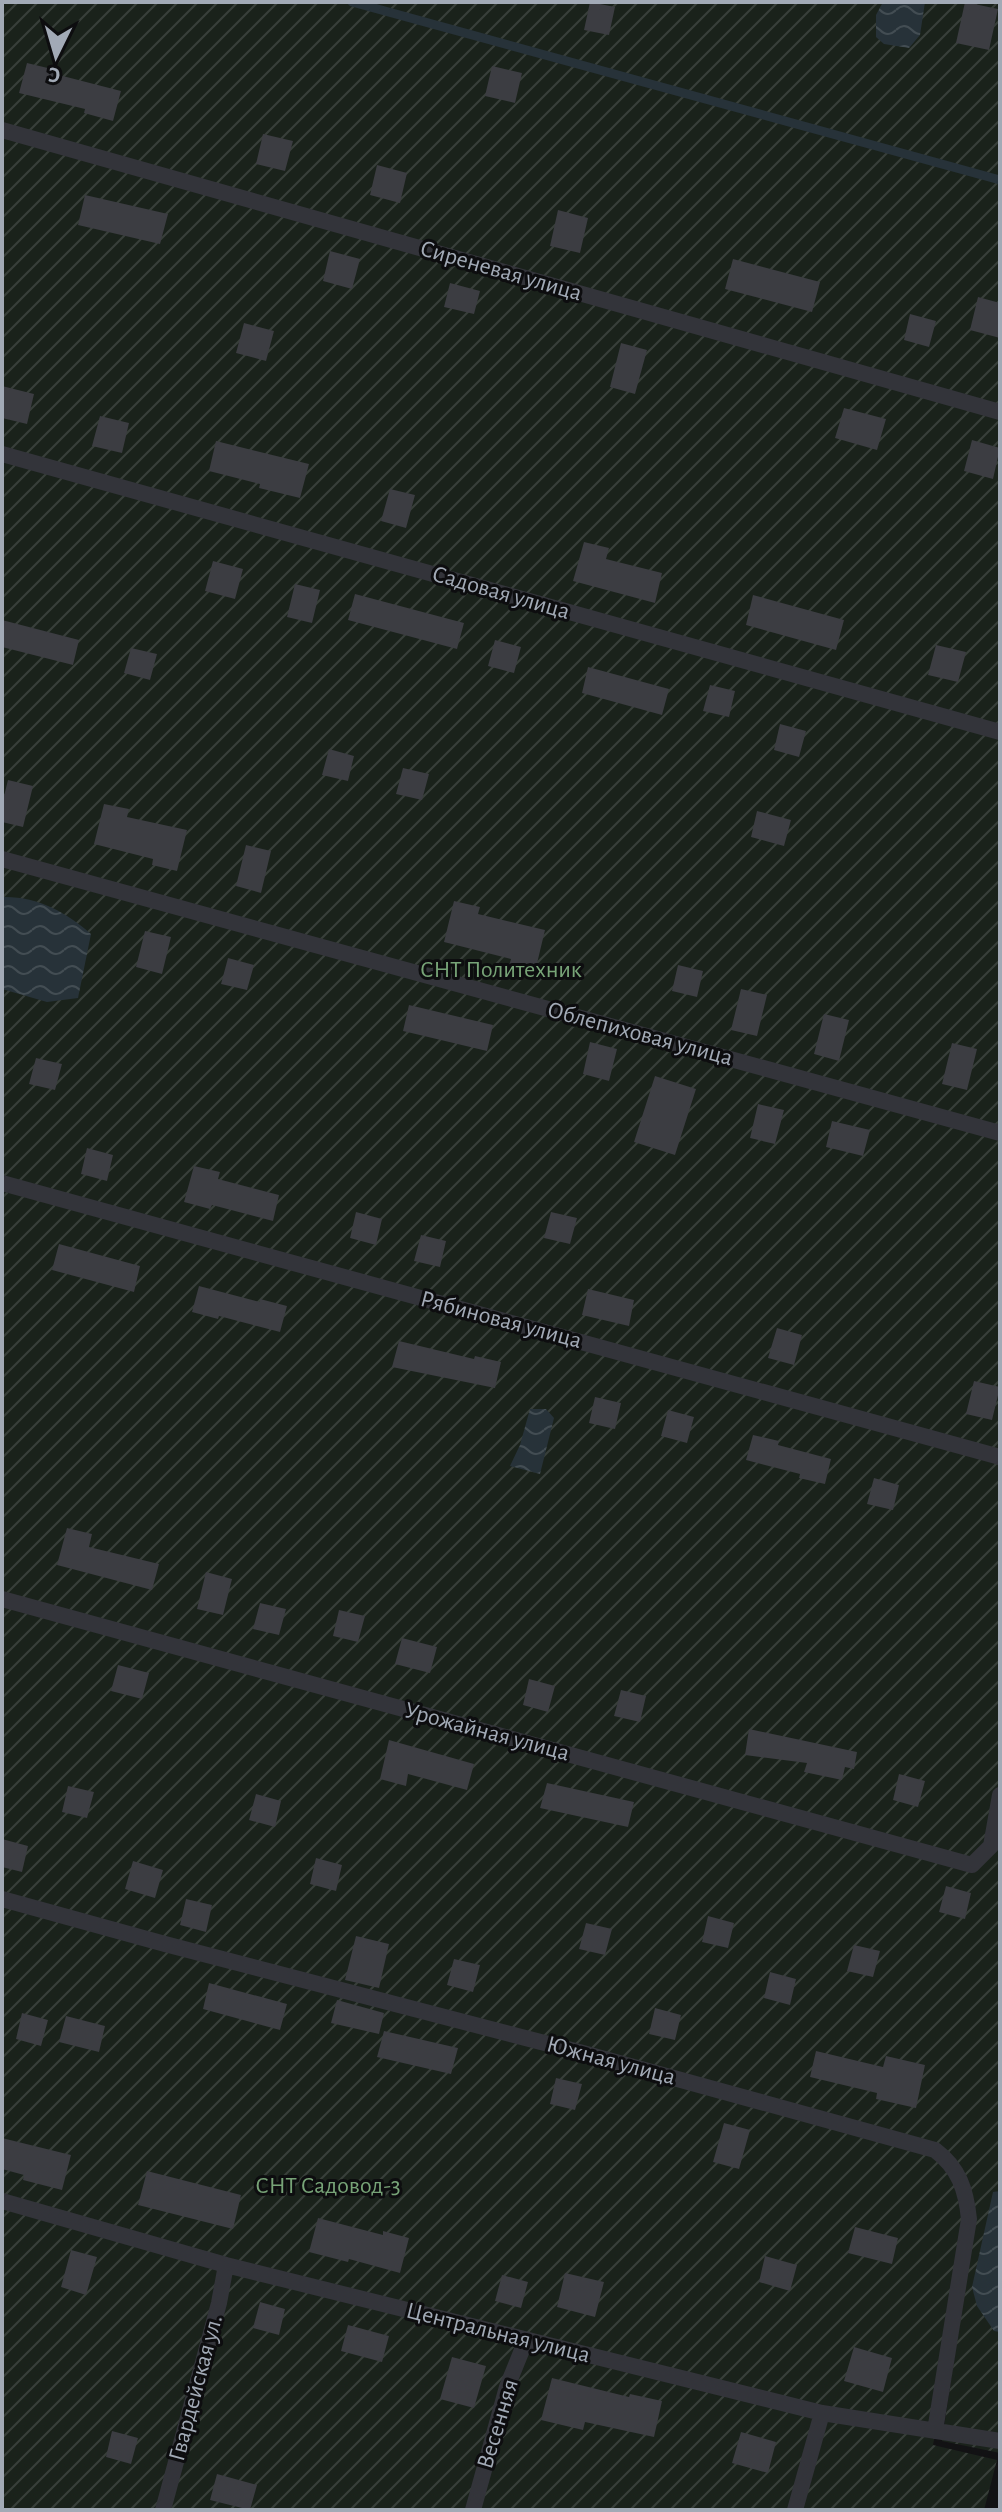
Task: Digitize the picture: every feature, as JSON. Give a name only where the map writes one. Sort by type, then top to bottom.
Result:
[{"type":"lane","name":"Сиреневая улица","points":[[2,130],[1000,412]]},
{"type":"lane","name":"Садовая улица","points":[[2,454],[1000,732]]},
{"type":"lane","name":"Облепиховая улица","points":[[2,859],[1000,1133]]},
{"type":"lane","name":"Рябиновая улица","points":[[2,1183],[1000,1457]]},
{"type":"lane","name":"Урожайная улица","points":[[2,1599],[972,1865],[991,1846],[1000,1795]]},
{"type":"lane","name":"Южная улица","points":[[2,1899],[935,2150],[948,2160],[959,2176],[966,2195],[969,2219],[935,2431]]},
{"type":"lane","name":"Центральная улица","points":[[2,2201],[226,2265],[822,2413],[1000,2441]]},
{"type":"lane","name":"Гвардейская ул.","points":[[163,2510],[219,2303],[226,2265]]},
{"type":"lane","name":"Весенняя","points":[[473,2510],[507,2387],[526,2340]]},
{"type":"lane","points":[[795,2510],[822,2413]]},
{"type":"green space","name":"СНТ Политехник","points":[[2,2],[1000,2],[1000,2453],[942,2441],[976,2211],[933,2445],[997,2460],[984,2510],[2,2510]]},
{"type":"water","points":[[883,2],[925,2],[920,35],[909,48],[884,44],[876,37],[876,15]]},
{"type":"water","points":[[2,897],[39,902],[91,934],[78,998],[47,1002],[2,989]]},
{"type":"water","points":[[530,1409],[546,1409],[554,1418],[540,1474],[510,1466],[520,1445]]},
{"type":"water","points":[[1000,2191],[1000,2332],[994,2331],[977,2306],[972,2287],[993,2192]]},
{"type":"building","points":[[590,2],[615,7],[609,35],[584,30]]},
{"type":"building","points":[[965,2],[998,9],[989,50],[956,43]]},
{"type":"building","points":[[27,63],[56,70],[55,74],[121,91],[113,121],[84,113],[85,109],[19,93]]},
{"type":"building","points":[[492,66],[522,73],[515,103],[485,96]]},
{"type":"building","points":[[263,134],[293,141],[285,171],[256,164]]},
{"type":"building","points":[[377,165],[407,173],[400,203],[370,195]]},
{"type":"building","points":[[85,195],[168,214],[160,244],[78,225]]},
{"type":"building","points":[[558,210],[588,218],[580,253],[550,246]]},
{"type":"building","points":[[330,251],[360,259],[352,289],[323,281]]},
{"type":"building","points":[[733,259],[820,282],[812,312],[725,289]]},
{"type":"building","points":[[450,283],[480,291],[474,314],[444,307]]},
{"type":"building","points":[[978,297],[1000,303],[1000,338],[970,330]]},
{"type":"building","points":[[910,314],[936,321],[929,347],[904,340]]},
{"type":"building","points":[[244,323],[274,331],[266,361],[236,353]]},
{"type":"building","points":[[621,343],[647,350],[635,394],[610,387]]},
{"type":"building","points":[[2,386],[34,394],[27,424],[2,418]]},
{"type":"building","points":[[844,408],[886,419],[877,450],[835,438]]},
{"type":"building","points":[[100,416],[129,423],[122,453],[92,446]]},
{"type":"building","points":[[972,440],[1000,448],[993,479],[964,471]]},
{"type":"building","points":[[216,441],[309,464],[300,498],[209,471]]},
{"type":"building","points":[[390,489],[415,495],[406,528],[381,521]]},
{"type":"building","points":[[584,542],[609,548],[606,559],[662,573],[655,603],[573,581]]},
{"type":"building","points":[[213,561],[243,569],[235,599],[205,591]]},
{"type":"building","points":[[295,584],[320,590],[312,623],[287,617]]},
{"type":"building","points":[[355,594],[464,623],[457,649],[348,620]]},
{"type":"building","points":[[753,595],[844,620],[836,650],[746,625]]},
{"type":"building","points":[[2,620],[79,640],[73,665],[2,647]]},
{"type":"building","points":[[495,640],[521,647],[514,673],[488,666]]},
{"type":"building","points":[[936,645],[966,652],[958,682],[928,675]]},
{"type":"building","points":[[131,648],[157,654],[150,680],[124,673]]},
{"type":"building","points":[[588,667],[669,689],[662,715],[582,693]]},
{"type":"building","points":[[710,685],[735,691],[729,717],[703,711]]},
{"type":"building","points":[[780,724],[806,731],[799,757],[774,750]]},
{"type":"building","points":[[329,749],[354,756],[348,781],[322,775]]},
{"type":"building","points":[[403,768],[429,774],[422,800],[396,794]]},
{"type":"building","points":[[8,780],[33,786],[23,827],[2,822],[2,804]]},
{"type":"building","points":[[104,804],[129,809],[127,817],[187,830],[177,871],[152,865],[153,859],[94,844]]},
{"type":"building","points":[[757,811],[791,820],[784,846],[751,837]]},
{"type":"building","points":[[246,845],[271,851],[261,893],[236,886]]},
{"type":"building","points":[[454,901],[480,907],[478,914],[545,930],[535,972],[509,966],[511,959],[444,942]]},
{"type":"building","points":[[145,931],[171,937],[162,974],[136,967]]},
{"type":"building","points":[[228,958],[254,965],[247,990],[221,984]]},
{"type":"building","points":[[678,965],[703,971],[697,997],[672,991]]},
{"type":"building","points":[[741,989],[767,995],[757,1036],[731,1030]]},
{"type":"building","points":[[409,1005],[493,1025],[487,1051],[403,1031]]},
{"type":"building","points":[[824,1014],[849,1020],[839,1061],[814,1054]]},
{"type":"building","points":[[590,1042],[617,1049],[609,1081],[583,1074]]},
{"type":"building","points":[[952,1043],[977,1049],[967,1090],[942,1084]]},
{"type":"building","points":[[36,1058],[62,1064],[55,1090],[29,1084]]},
{"type":"building","points":[[655,1076],[696,1089],[675,1155],[634,1142]]},
{"type":"building","points":[[758,1104],[784,1110],[775,1144],[750,1138]]},
{"type":"building","points":[[832,1121],[870,1130],[863,1156],[826,1147]]},
{"type":"building","points":[[87,1148],[113,1155],[107,1181],[81,1174]]},
{"type":"building","points":[[194,1166],[220,1172],[218,1179],[279,1195],[273,1221],[212,1205],[210,1209],[184,1202]]},
{"type":"building","points":[[356,1212],[382,1219],[376,1245],[350,1238]]},
{"type":"building","points":[[551,1212],[577,1218],[570,1244],[544,1238]]},
{"type":"building","points":[[421,1235],[446,1241],[440,1267],[414,1261]]},
{"type":"building","points":[[59,1244],[140,1266],[134,1292],[52,1270]]},
{"type":"building","points":[[199,1286],[287,1306],[280,1332],[192,1312]]},
{"type":"building","points":[[588,1289],[634,1300],[629,1326],[582,1315]]},
{"type":"building","points":[[777,1328],[802,1335],[794,1365],[768,1358]]},
{"type":"building","points":[[399,1341],[474,1359],[475,1356],[501,1362],[495,1388],[392,1367]]},
{"type":"building","points":[[974,1381],[1000,1387],[992,1420],[966,1414]]},
{"type":"building","points":[[595,1397],[621,1403],[615,1429],[589,1423]]},
{"type":"building","points":[[668,1410],[694,1417],[687,1443],[661,1436]]},
{"type":"building","points":[[753,1435],[831,1459],[825,1484],[746,1460]]},
{"type":"building","points":[[874,1478],[899,1485],[893,1510],[867,1504]]},
{"type":"building","points":[[67,1528],[92,1534],[89,1547],[159,1564],[152,1590],[57,1565]]},
{"type":"building","points":[[206,1572],[232,1579],[223,1615],[197,1609]]},
{"type":"building","points":[[260,1603],[286,1609],[279,1635],[253,1629]]},
{"type":"building","points":[[339,1610],[365,1616],[358,1642],[333,1636]]},
{"type":"building","points":[[402,1638],[437,1647],[430,1673],[395,1664]]},
{"type":"building","points":[[118,1665],[149,1673],[142,1699],[111,1691]]},
{"type":"building","points":[[529,1679],[555,1686],[548,1712],[523,1705]]},
{"type":"building","points":[[621,1690],[646,1696],[640,1722],[614,1716]]},
{"type":"building","points":[[749,1729],[857,1752],[854,1769],[845,1767],[842,1780],[804,1772],[807,1763],[745,1755]]},
{"type":"building","points":[[389,1740],[474,1764],[467,1790],[408,1774],[406,1786],[380,1779]]},
{"type":"building","points":[[899,1774],[925,1781],[918,1807],[893,1800]]},
{"type":"building","points":[[547,1783],[634,1802],[628,1827],[540,1808]]},
{"type":"building","points":[[68,1786],[94,1792],[87,1818],[62,1812]]},
{"type":"building","points":[[256,1794],[281,1801],[275,1827],[249,1820]]},
{"type":"building","points":[[2,1839],[28,1846],[22,1872],[2,1867]]},
{"type":"building","points":[[316,1858],[342,1865],[336,1891],[310,1884]]},
{"type":"building","points":[[133,1861],[163,1870],[155,1898],[125,1889]]},
{"type":"building","points":[[946,1886],[971,1893],[965,1919],[939,1912]]},
{"type":"building","points":[[186,1899],[212,1905],[206,1932],[180,1925]]},
{"type":"building","points":[[708,1916],[734,1923],[728,1948],[702,1942]]},
{"type":"building","points":[[586,1923],[612,1929],[605,1955],[579,1949]]},
{"type":"building","points":[[356,1936],[389,1944],[379,1988],[345,1980]]},
{"type":"building","points":[[854,1945],[880,1951],[873,1977],[847,1971]]},
{"type":"building","points":[[454,1959],[480,1965],[473,1992],[447,1985]]},
{"type":"building","points":[[770,1972],[796,1979],[790,2005],[764,1998]]},
{"type":"building","points":[[209,1983],[287,2004],[280,2030],[203,2009]]},
{"type":"building","points":[[337,2000],[384,2013],[379,2034],[331,2023]]},
{"type":"building","points":[[655,2008],[681,2015],[675,2040],[649,2034]]},
{"type":"building","points":[[22,2013],[48,2020],[41,2046],[16,2039]]},
{"type":"building","points":[[66,2016],[105,2026],[99,2052],[59,2042]]},
{"type":"building","points":[[384,2031],[458,2048],[451,2074],[377,2057]]},
{"type":"building","points":[[816,2051],[883,2067],[886,2056],[925,2065],[916,2108],[876,2099],[877,2093],[810,2077]]},
{"type":"building","points":[[556,2078],[582,2084],[575,2110],[550,2104]]},
{"type":"building","points":[[724,2123],[750,2130],[739,2169],[713,2162]]},
{"type":"building","points":[[2,2138],[71,2155],[62,2190],[23,2180],[24,2175],[2,2169]]},
{"type":"building","points":[[147,2171],[241,2195],[233,2229],[138,2205]]},
{"type":"building","points":[[318,2218],[383,2235],[383,2231],[409,2238],[400,2273],[309,2252]]},
{"type":"building","points":[[855,2227],[898,2238],[892,2264],[848,2253]]},
{"type":"building","points":[[71,2250],[97,2257],[86,2295],[61,2287]]},
{"type":"building","points":[[765,2256],[797,2265],[790,2291],[759,2282]]},
{"type":"building","points":[[565,2273],[604,2282],[595,2317],[557,2307]]},
{"type":"building","points":[[502,2275],[528,2282],[521,2308],[495,2301]]},
{"type":"building","points":[[260,2302],[285,2309],[279,2335],[253,2328]]},
{"type":"building","points":[[348,2325],[389,2336],[382,2362],[341,2351]]},
{"type":"building","points":[[854,2347],[892,2358],[883,2392],[844,2381]]},
{"type":"building","points":[[452,2357],[486,2366],[474,2408],[440,2399]]},
{"type":"building","points":[[552,2378],[629,2397],[630,2394],[662,2401],[654,2437],[585,2422],[583,2430],[541,2420]]},
{"type":"building","points":[[112,2431],[138,2438],[131,2464],[106,2457]]},
{"type":"building","points":[[741,2432],[776,2442],[768,2473],[732,2463]]},
{"type":"building","points":[[217,2474],[257,2485],[250,2510],[210,2500]]},
{"type":"waterway","points":[[352,2],[1000,180]]},
{"type":"park label","name":"СНТ Садовод-3","points":[[328,2186]]}]
